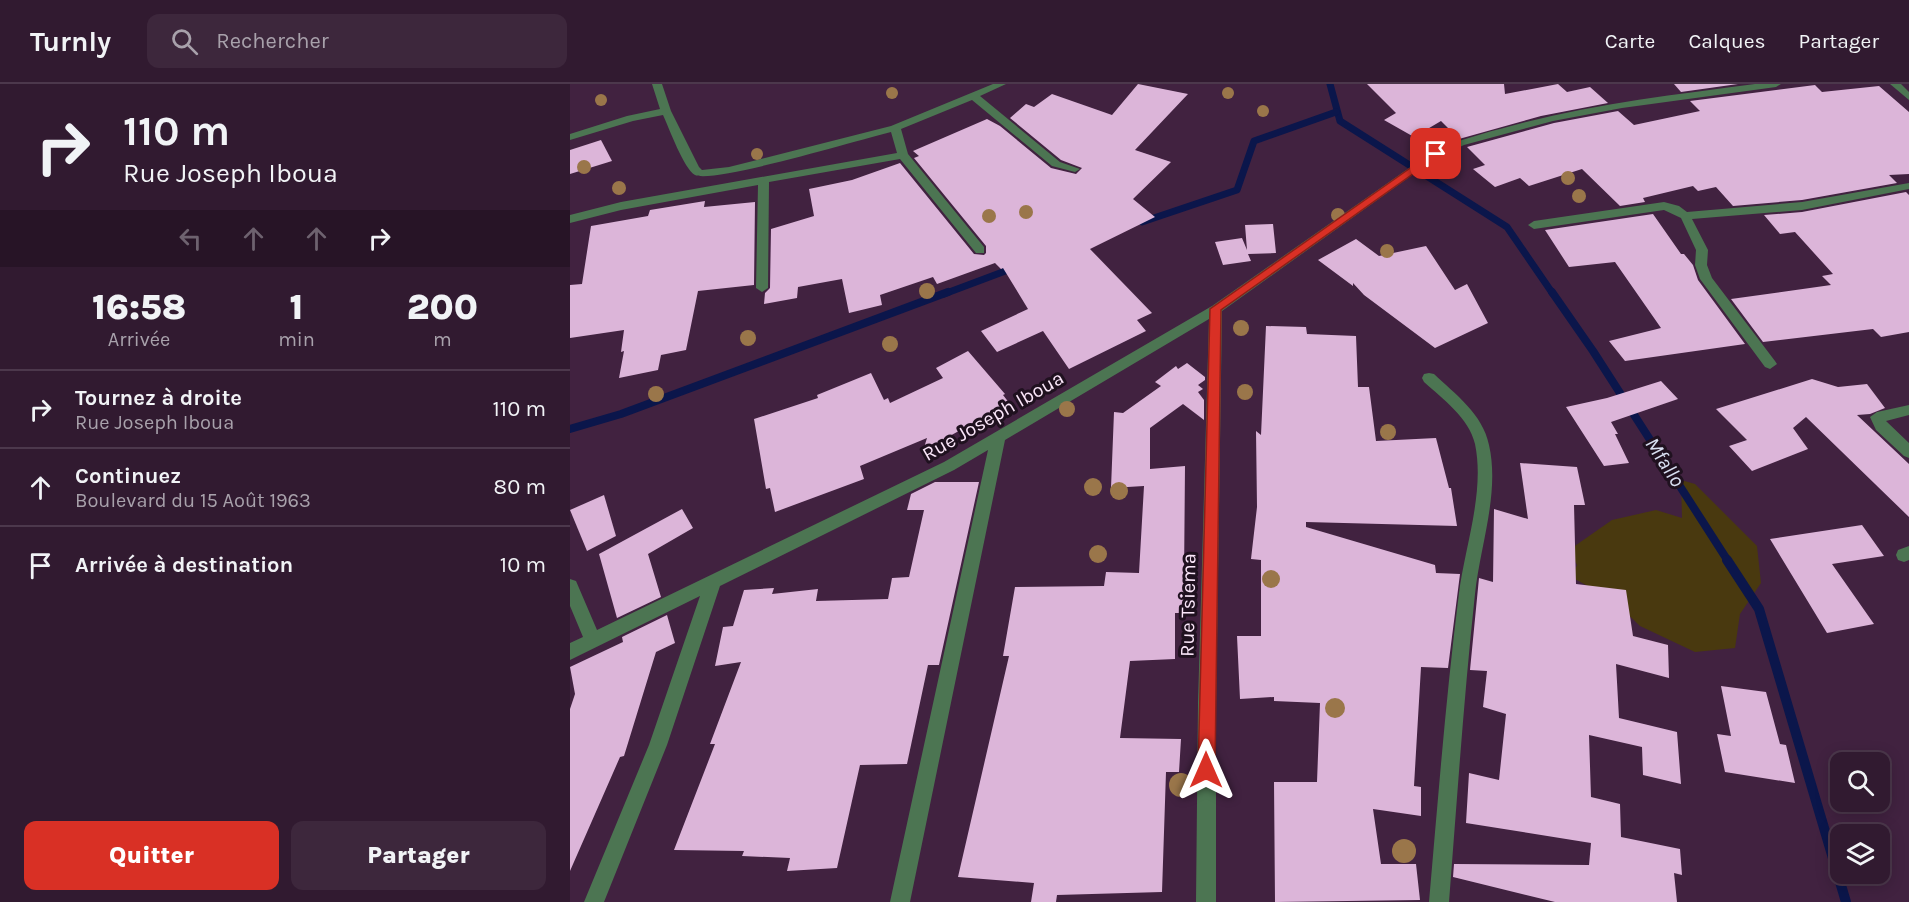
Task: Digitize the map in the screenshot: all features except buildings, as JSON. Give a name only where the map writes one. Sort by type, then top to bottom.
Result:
[{"type":"street","points":[[657,84],[666,111],[694,169],[700,173],[729,170],[895,128],[1001,84]]},
{"type":"street","name":"Rue Joseph Iboua","points":[[570,652],[949,466],[998,438],[1216,309],[1436,154],[1460,143],[1552,118],[1622,105],[1776,84]]},
{"type":"street","points":[[1895,84],[1909,97]]},
{"type":"street","points":[[973,96],[1056,164],[1075,169]]},
{"type":"street","points":[[570,137],[631,118],[666,111]]},
{"type":"street","points":[[895,128],[903,155],[980,250]]},
{"type":"street","points":[[570,219],[621,206],[903,155]]},
{"type":"street","points":[[762,288],[764,181]]},
{"type":"street","points":[[1685,216],[1802,206],[1909,186]]},
{"type":"street","points":[[1534,225],[1653,206],[1675,209],[1685,216],[1702,250],[1701,265],[1706,279],[1770,364]]},
{"type":"street","name":"Rue Tsiema","points":[[1206,902],[1207,704],[1216,309]]},
{"type":"street","points":[[1429,378],[1459,405],[1474,424],[1482,443],[1486,468],[1468,584],[1439,902]]},
{"type":"street","points":[[1909,410],[1877,417],[1881,426],[1909,452]]},
{"type":"street","points":[[900,902],[998,438]]},
{"type":"street","points":[[594,902],[658,745],[713,582]]},
{"type":"street","points":[[570,586],[593,641]]},
{"type":"shaded area","points":[[1681,480],[1695,484],[1757,546],[1761,583],[1740,614],[1735,648],[1695,652],[1640,626],[1612,599],[1571,577],[1577,565],[1569,550],[1612,520],[1656,510],[1682,518]]},
{"type":"waterway","name":"Mfallo","points":[[1330,84],[1340,121],[1507,227],[1553,294]]},
{"type":"waterway","points":[[1142,222],[1237,190],[1254,141],[1336,112]]},
{"type":"waterway","points":[[944,294],[1016,267]]},
{"type":"waterway","points":[[570,429],[621,414],[948,292]]},
{"type":"waterway","name":"Mfallo","points":[[1552,292],[1593,351],[1728,561]]},
{"type":"waterway","name":"Mfallo","points":[[1727,560],[1759,609],[1846,902]]},
{"type":"route","points":[[1206,770],[1216,309],[1436,154]]}]
